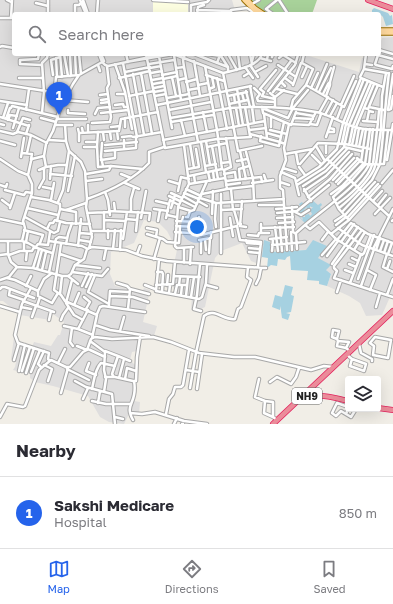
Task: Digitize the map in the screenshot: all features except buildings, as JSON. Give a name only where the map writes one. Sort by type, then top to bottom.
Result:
[{"type":"highway","points":[[368,0],[393,8]]},
{"type":"highway","points":[[376,0],[393,8]]},
{"type":"highway","name":"NH9","points":[[275,421],[333,367],[347,351],[359,343],[393,311]]},
{"type":"highway","name":"NH9","points":[[275,421],[307,396],[345,400]]},
{"type":"highway","points":[[381,408],[393,410]]},
{"type":"main road","points":[[244,0],[253,12]]},
{"type":"main road","points":[[248,0],[262,12]]},
{"type":"main road","points":[[381,30],[393,32]]},
{"type":"main road","points":[[381,33],[393,32]]},
{"type":"street","points":[[0,18],[12,18],[11,1],[7,0]]},
{"type":"street","points":[[47,0],[48,12]]},
{"type":"street","points":[[97,12],[98,0]]},
{"type":"street","points":[[154,0],[188,2]]},
{"type":"street","points":[[191,12],[191,6],[209,0]]},
{"type":"street","points":[[252,4],[259,0]]},
{"type":"street","points":[[270,12],[266,10],[278,0],[285,12]]},
{"type":"street","points":[[75,12],[75,5],[79,5],[82,1],[86,12]]},
{"type":"street","points":[[36,3],[48,6]]},
{"type":"street","points":[[197,10],[198,7],[204,5]]},
{"type":"street","points":[[234,12],[247,8],[253,12]]},
{"type":"street","points":[[197,10],[215,12]]},
{"type":"street","points":[[0,47],[12,48]]},
{"type":"street","points":[[381,51],[393,54]]},
{"type":"street","points":[[388,58],[389,53]]},
{"type":"street","points":[[39,56],[38,60],[20,60],[20,65],[42,65]]},
{"type":"street","points":[[42,113],[44,92],[42,65],[48,56]]},
{"type":"street","points":[[53,75],[51,60],[59,56]]},
{"type":"street","points":[[60,56],[62,76]]},
{"type":"street","points":[[64,56],[69,76]]},
{"type":"street","points":[[69,76],[70,56]]},
{"type":"street","points":[[75,56],[76,75]]},
{"type":"street","points":[[39,188],[44,179],[44,156],[48,141],[64,100],[80,74],[79,56]]},
{"type":"street","points":[[92,123],[97,124],[110,122],[107,66],[103,62],[101,56]]},
{"type":"street","points":[[105,151],[136,148],[137,142],[126,74],[127,56]]},
{"type":"street","points":[[107,66],[147,57],[159,56],[172,128]]},
{"type":"street","points":[[174,56],[181,100]]},
{"type":"street","points":[[184,56],[194,62],[223,72],[245,67],[260,58],[271,61]]},
{"type":"street","points":[[184,56],[184,67],[196,134],[202,148],[208,181],[194,210],[190,211],[188,218],[186,218]]},
{"type":"street","points":[[199,56],[228,68]]},
{"type":"street","points":[[207,56],[205,66],[206,75],[227,189]]},
{"type":"street","points":[[217,63],[220,56]]},
{"type":"street","points":[[220,56],[228,68],[228,72]]},
{"type":"street","points":[[229,56],[239,69]]},
{"type":"street","points":[[238,56],[239,69]]},
{"type":"street","points":[[250,56],[251,63],[258,77]]},
{"type":"street","points":[[251,63],[253,56]]},
{"type":"street","points":[[267,60],[268,56]]},
{"type":"street","points":[[286,56],[291,61],[296,63]]},
{"type":"street","points":[[270,92],[277,88],[289,73],[296,63],[298,56]]},
{"type":"street","points":[[285,78],[293,84],[304,56]]},
{"type":"street","points":[[360,77],[364,69],[366,56]]},
{"type":"street","points":[[392,69],[376,65],[378,56],[393,59]]},
{"type":"street","points":[[147,57],[164,147]]},
{"type":"street","points":[[55,87],[55,78],[57,77],[56,58]]},
{"type":"street","points":[[126,74],[141,73],[160,62],[174,60]]},
{"type":"street","points":[[270,92],[291,61]]},
{"type":"street","points":[[57,77],[80,74],[103,62]]},
{"type":"street","points":[[194,62],[200,96]]},
{"type":"street","points":[[292,108],[292,101],[306,85],[313,69],[302,62]]},
{"type":"street","points":[[115,64],[125,95],[132,129]]},
{"type":"street","points":[[316,90],[327,64]]},
{"type":"street","points":[[365,64],[372,65]]},
{"type":"street","points":[[98,65],[100,71]]},
{"type":"street","points":[[278,65],[296,77]]},
{"type":"street","points":[[119,78],[126,74],[161,66]]},
{"type":"street","points":[[255,72],[266,66]]},
{"type":"street","points":[[302,77],[307,66]]},
{"type":"street","points":[[387,160],[384,130],[384,87],[393,66]]},
{"type":"street","points":[[176,68],[184,67]]},
{"type":"street","points":[[245,67],[253,78]]},
{"type":"street","points":[[264,114],[290,125],[317,125],[319,113],[330,85],[332,67],[319,92]]},
{"type":"street","points":[[150,69],[162,71]]},
{"type":"street","points":[[364,69],[390,73]]},
{"type":"street","points":[[258,101],[257,98],[264,92],[260,89],[276,70]]},
{"type":"street","points":[[153,84],[177,72]]},
{"type":"street","points":[[223,72],[234,137],[238,150],[240,150],[246,179]]},
{"type":"street","points":[[141,73],[152,134]]},
{"type":"street","points":[[244,76],[249,73]]},
{"type":"street","points":[[262,107],[288,118],[292,108],[310,89],[318,73]]},
{"type":"street","points":[[308,197],[330,179],[345,175],[367,163],[374,146],[378,122],[390,93],[390,73]]},
{"type":"street","points":[[133,74],[144,135]]},
{"type":"street","points":[[206,75],[225,82]]},
{"type":"street","points":[[152,80],[177,76]]},
{"type":"street","points":[[337,119],[354,76]]},
{"type":"street","points":[[172,77],[176,96]]},
{"type":"street","points":[[209,89],[214,87],[212,77]]},
{"type":"street","points":[[20,78],[43,78]]},
{"type":"street","points":[[217,78],[227,128]]},
{"type":"street","points":[[374,146],[365,129],[357,106],[361,78],[384,87]]},
{"type":"street","points":[[178,80],[197,80]]},
{"type":"street","points":[[342,106],[345,106],[356,81]]},
{"type":"street","points":[[339,208],[345,204],[345,145],[348,124],[368,81]]},
{"type":"street","points":[[281,82],[285,86]]},
{"type":"street","points":[[188,90],[208,83]]},
{"type":"street","points":[[0,84],[44,92],[52,92],[51,100],[57,99],[88,102]]},
{"type":"street","points":[[345,145],[348,124],[357,106],[374,84]]},
{"type":"street","points":[[367,121],[371,109],[374,84]]},
{"type":"street","points":[[306,85],[310,89],[316,90],[338,102],[342,106]]},
{"type":"street","points":[[117,94],[130,96],[137,95],[154,91],[164,86]]},
{"type":"street","points":[[252,87],[261,95],[275,99]]},
{"type":"street","points":[[157,105],[252,87]]},
{"type":"street","points":[[252,87],[254,123]]},
{"type":"street","points":[[246,88],[248,100],[252,107]]},
{"type":"street","points":[[277,88],[297,94]]},
{"type":"street","points":[[26,110],[29,89]]},
{"type":"street","points":[[57,99],[59,89]]},
{"type":"street","points":[[237,89],[243,125]]},
{"type":"street","points":[[253,102],[275,99],[284,90]]},
{"type":"street","points":[[154,91],[166,92]]},
{"type":"street","points":[[155,96],[166,92]]},
{"type":"street","points":[[228,96],[247,92]]},
{"type":"street","points":[[270,92],[275,99],[275,107]]},
{"type":"street","points":[[242,93],[244,101]]},
{"type":"street","points":[[100,95],[108,94]]},
{"type":"street","points":[[167,98],[189,94]]},
{"type":"street","points":[[234,95],[235,103]]},
{"type":"street","points":[[357,106],[367,110],[391,109],[393,96]]},
{"type":"street","points":[[0,100],[8,103],[26,105]]},
{"type":"street","points":[[229,104],[248,100]]},
{"type":"street","points":[[325,115],[333,100]]},
{"type":"street","points":[[101,102],[108,101]]},
{"type":"street","points":[[169,110],[211,102]]},
{"type":"street","points":[[326,138],[331,117],[338,102]]},
{"type":"street","points":[[4,119],[7,115],[8,103]]},
{"type":"street","points":[[115,105],[123,104],[124,107],[127,108]]},
{"type":"street","points":[[4,119],[12,106],[42,113],[65,125],[72,126]]},
{"type":"street","points":[[95,114],[97,109],[110,107]]},
{"type":"street","points":[[245,107],[250,136]]},
{"type":"street","points":[[262,107],[267,138]]},
{"type":"street","points":[[170,118],[230,108],[275,107],[292,108],[319,113],[365,129],[392,130]]},
{"type":"street","points":[[14,128],[19,108]]},
{"type":"street","points":[[101,113],[127,108]]},
{"type":"street","points":[[236,108],[239,126]]},
{"type":"street","points":[[287,250],[284,199],[283,190],[280,188],[280,182],[281,172],[286,160],[284,149],[287,134],[298,109]]},
{"type":"street","points":[[68,110],[68,114],[85,114]]},
{"type":"street","points":[[0,112],[7,115],[17,116]]},
{"type":"street","points":[[118,139],[120,119],[158,112]]},
{"type":"street","points":[[203,112],[207,132]]},
{"type":"street","points":[[296,113],[314,117]]},
{"type":"street","points":[[310,124],[314,117],[319,113]]},
{"type":"street","points":[[171,122],[213,115]]},
{"type":"street","points":[[271,116],[271,129],[287,134]]},
{"type":"street","points":[[294,118],[314,117]]},
{"type":"street","points":[[17,132],[23,118],[30,120]]},
{"type":"street","points":[[40,118],[56,121],[86,118]]},
{"type":"street","points":[[125,118],[125,127]]},
{"type":"street","points":[[4,119],[29,125],[26,134]]},
{"type":"street","points":[[182,120],[185,136]]},
{"type":"street","points":[[163,140],[265,121]]},
{"type":"street","points":[[363,121],[378,122]]},
{"type":"street","points":[[261,136],[260,141],[279,146],[284,122]]},
{"type":"street","points":[[0,124],[4,125]]},
{"type":"street","points":[[384,130],[374,146],[367,163],[345,175],[336,182],[345,175],[367,163],[384,165],[386,147],[393,124]]},
{"type":"street","points":[[8,241],[8,254],[11,262],[17,267],[33,268],[62,276],[68,276],[72,272],[75,265],[82,261],[89,248],[92,232],[87,213],[86,174],[82,163],[70,151],[66,141],[65,125]]},
{"type":"street","points":[[88,125],[88,132]]},
{"type":"street","points":[[111,127],[120,126]]},
{"type":"street","points":[[82,128],[83,133]]},
{"type":"street","points":[[249,130],[266,128]]},
{"type":"street","points":[[78,129],[79,141]]},
{"type":"street","points":[[297,183],[336,150],[345,145],[365,129]]},
{"type":"street","points":[[358,147],[365,129]]},
{"type":"street","points":[[302,185],[324,172],[370,177],[365,148],[365,129]]},
{"type":"street","points":[[0,131],[13,134],[17,132],[48,141],[66,141]]},
{"type":"street","points":[[79,133],[118,131]]},
{"type":"street","points":[[98,132],[98,167],[111,166],[144,169]]},
{"type":"street","points":[[103,132],[104,166]]},
{"type":"street","points":[[110,132],[111,139]]},
{"type":"street","points":[[104,143],[162,132]]},
{"type":"street","points":[[267,133],[281,137]]},
{"type":"street","points":[[27,153],[31,136]]},
{"type":"street","points":[[87,199],[125,183],[144,169],[150,162],[149,152],[164,147],[217,139],[250,136],[261,136],[285,144]]},
{"type":"street","points":[[21,157],[24,138]]},
{"type":"street","points":[[223,171],[232,168],[226,138]]},
{"type":"street","points":[[123,140],[137,142]]},
{"type":"street","points":[[123,140],[124,149]]},
{"type":"street","points":[[0,141],[15,145]]},
{"type":"street","points":[[206,141],[210,165]]},
{"type":"street","points":[[86,142],[97,142]]},
{"type":"street","points":[[207,147],[227,143]]},
{"type":"street","points":[[299,165],[318,143],[365,148],[374,146],[386,147]]},
{"type":"street","points":[[190,144],[194,168]]},
{"type":"street","points":[[326,144],[326,153]]},
{"type":"street","points":[[23,145],[28,147]]},
{"type":"street","points":[[184,145],[189,184],[182,198],[176,217],[175,242],[176,248],[192,247],[190,264]]},
{"type":"street","points":[[345,145],[361,151]]},
{"type":"street","points":[[212,146],[216,164],[214,180]]},
{"type":"street","points":[[240,150],[262,146]]},
{"type":"street","points":[[84,147],[97,147]]},
{"type":"street","points":[[191,150],[202,148]]},
{"type":"street","points":[[285,154],[315,148]]},
{"type":"street","points":[[315,148],[326,160],[345,175],[389,216]]},
{"type":"street","points":[[188,169],[200,167],[196,149]]},
{"type":"street","points":[[103,160],[115,158],[115,150]]},
{"type":"street","points":[[25,217],[36,224],[57,232],[58,215],[60,209],[60,204],[58,202],[63,190],[70,151]]},
{"type":"street","points":[[246,152],[253,179],[252,185],[254,200]]},
{"type":"street","points":[[296,152],[299,165],[306,175]]},
{"type":"street","points":[[22,153],[32,154],[28,175],[32,184],[32,193],[24,224],[26,260]]},
{"type":"street","points":[[331,194],[342,186],[351,153]]},
{"type":"street","points":[[312,154],[321,164]]},
{"type":"street","points":[[31,160],[44,156]]},
{"type":"street","points":[[68,192],[75,156]]},
{"type":"street","points":[[0,159],[18,171],[28,175]]},
{"type":"street","points":[[237,161],[247,159]]},
{"type":"street","points":[[221,163],[230,162]]},
{"type":"street","points":[[322,240],[337,226],[373,179],[367,163]]},
{"type":"street","points":[[205,166],[216,164]]},
{"type":"street","points":[[39,170],[51,166],[67,165]]},
{"type":"street","points":[[50,179],[51,166]]},
{"type":"street","points":[[86,174],[107,171],[111,166]]},
{"type":"street","points":[[240,179],[238,169],[249,166]]},
{"type":"street","points":[[283,168],[296,172]]},
{"type":"street","points":[[215,170],[218,180]]},
{"type":"street","points":[[178,191],[181,177],[189,177],[215,170],[235,172],[236,180]]},
{"type":"street","points":[[335,221],[345,216],[369,197],[393,170]]},
{"type":"street","points":[[281,172],[295,177],[299,195]]},
{"type":"street","points":[[50,174],[72,176]]},
{"type":"street","points":[[121,174],[132,178]]},
{"type":"street","points":[[194,175],[195,183]]},
{"type":"street","points":[[264,175],[264,182]]},
{"type":"street","points":[[304,191],[326,176],[345,175]]},
{"type":"street","points":[[345,175],[333,197],[345,216]]},
{"type":"street","points":[[337,204],[345,175]]},
{"type":"street","points":[[189,184],[214,180],[253,179],[261,177],[264,182]]},
{"type":"street","points":[[86,181],[102,178]]},
{"type":"street","points":[[182,198],[199,200],[213,191],[231,189],[273,180]]},
{"type":"street","points":[[169,181],[179,184]]},
{"type":"street","points":[[280,182],[288,184]]},
{"type":"street","points":[[51,200],[54,183]]},
{"type":"street","points":[[125,183],[139,189]]},
{"type":"street","points":[[226,185],[240,183]]},
{"type":"street","points":[[297,183],[302,185],[310,201]]},
{"type":"street","points":[[0,185],[6,187],[7,184]]},
{"type":"street","points":[[363,192],[379,184]]},
{"type":"street","points":[[294,212],[329,185]]},
{"type":"street","points":[[43,187],[53,189]]},
{"type":"street","points":[[131,212],[131,199],[134,188]]},
{"type":"street","points":[[186,189],[207,206]]},
{"type":"street","points":[[231,189],[234,210],[239,226]]},
{"type":"street","points":[[5,190],[24,195],[26,192],[32,193]]},
{"type":"street","points":[[141,218],[146,191]]},
{"type":"street","points":[[213,191],[216,227]]},
{"type":"street","points":[[373,201],[382,191]]},
{"type":"street","points":[[105,192],[110,213]]},
{"type":"street","points":[[2,200],[10,207],[15,193]]},
{"type":"street","points":[[221,194],[221,253]]},
{"type":"street","points":[[170,195],[175,197],[221,203],[284,199]]},
{"type":"street","points":[[378,205],[386,195]]},
{"type":"street","points":[[31,197],[58,202]]},
{"type":"street","points":[[171,208],[175,197]]},
{"type":"street","points":[[375,214],[390,198]]},
{"type":"street","points":[[176,217],[167,217],[170,200],[190,211]]},
{"type":"street","points":[[286,232],[293,232],[305,225],[335,200]]},
{"type":"street","points":[[156,201],[169,204]]},
{"type":"street","points":[[242,201],[239,240],[257,240],[261,242],[259,253],[259,280],[256,284]]},
{"type":"street","points":[[212,214],[214,202]]},
{"type":"street","points":[[65,210],[86,203]]},
{"type":"street","points":[[114,203],[115,211]]},
{"type":"street","points":[[259,205],[297,207]]},
{"type":"street","points":[[276,209],[284,206]]},
{"type":"street","points":[[292,207],[294,212],[292,250]]},
{"type":"street","points":[[27,208],[58,215]]},
{"type":"street","points":[[60,209],[76,212],[76,224]]},
{"type":"street","points":[[154,209],[168,211]]},
{"type":"street","points":[[221,210],[242,209]]},
{"type":"street","points":[[158,221],[160,210]]},
{"type":"street","points":[[277,213],[294,212],[301,216],[309,210]]},
{"type":"street","points":[[87,213],[110,213],[115,211],[142,212],[150,213],[149,220]]},
{"type":"street","points":[[104,212],[104,230]]},
{"type":"street","points":[[120,250],[122,231],[127,212]]},
{"type":"street","points":[[136,231],[138,212]]},
{"type":"street","points":[[358,279],[372,248],[392,212]]},
{"type":"street","points":[[182,216],[182,221]]},
{"type":"street","points":[[277,218],[293,217]]},
{"type":"street","points":[[176,226],[198,228],[198,218]]},
{"type":"street","points":[[230,218],[233,236]]},
{"type":"street","points":[[0,219],[24,224]]},
{"type":"street","points":[[78,246],[80,240],[81,219]]},
{"type":"street","points":[[104,220],[137,220]]},
{"type":"street","points":[[40,243],[47,245],[49,241],[50,223],[58,221],[76,224],[90,224]]},
{"type":"street","points":[[176,221],[198,222]]},
{"type":"street","points":[[279,223],[294,222]]},
{"type":"street","points":[[305,225],[310,230],[318,222],[338,241],[361,254]]},
{"type":"street","points":[[66,244],[72,223]]},
{"type":"street","points":[[327,256],[350,223],[354,224]]},
{"type":"street","points":[[248,235],[258,236],[258,233],[261,233],[261,224]]},
{"type":"street","points":[[354,224],[365,232],[393,243],[386,254]]},
{"type":"street","points":[[322,255],[347,234],[354,224]]},
{"type":"street","points":[[147,234],[156,236],[166,242],[179,242],[180,226]]},
{"type":"street","points":[[337,226],[354,240],[380,252],[393,256]]},
{"type":"street","points":[[201,235],[221,231],[231,227],[246,227]]},
{"type":"street","points":[[275,227],[278,251]]},
{"type":"street","points":[[280,227],[282,251]]},
{"type":"street","points":[[261,228],[294,227]]},
{"type":"street","points":[[147,228],[157,230],[156,236]]},
{"type":"street","points":[[332,264],[358,228]]},
{"type":"street","points":[[0,255],[33,251],[37,244],[40,243],[43,235],[24,230]]},
{"type":"street","points":[[80,233],[104,230],[122,231]]},
{"type":"street","points":[[108,230],[108,238]]},
{"type":"street","points":[[114,230],[114,249]]},
{"type":"street","points":[[362,230],[334,267],[337,271],[334,278],[393,298]]},
{"type":"street","points":[[24,242],[28,231]]},
{"type":"street","points":[[122,231],[124,239]]},
{"type":"street","points":[[175,232],[190,233]]},
{"type":"street","points":[[210,253],[210,238],[212,237],[212,232]]},
{"type":"street","points":[[293,232],[297,243],[297,249]]},
{"type":"street","points":[[354,250],[365,232]]},
{"type":"street","points":[[261,233],[269,233]]},
{"type":"street","points":[[361,286],[372,248],[372,235]]},
{"type":"street","points":[[272,252],[272,239],[287,237]]},
{"type":"street","points":[[62,276],[59,294],[52,303],[37,295],[44,279],[51,273],[52,253],[56,239],[67,238]]},
{"type":"street","points":[[154,259],[160,238]]},
{"type":"street","points":[[201,253],[200,240],[210,238]]},
{"type":"street","points":[[205,239],[206,250]]},
{"type":"street","points":[[80,240],[91,242]]},
{"type":"street","points":[[246,240],[247,243],[260,244]]},
{"type":"street","points":[[380,252],[384,240]]},
{"type":"street","points":[[0,241],[24,242],[40,250],[52,253]]},
{"type":"street","points":[[49,241],[89,248],[114,249],[159,260],[190,264],[266,268]]},
{"type":"street","points":[[388,241],[382,267],[393,270]]},
{"type":"street","points":[[272,245],[305,242]]},
{"type":"street","points":[[61,244],[54,288],[74,315],[83,320]]},
{"type":"street","points":[[138,254],[140,246]]},
{"type":"street","points":[[184,248],[184,263]]},
{"type":"street","points":[[250,248],[260,249]]},
{"type":"street","points":[[350,283],[361,254],[372,248]]},
{"type":"street","points":[[104,259],[106,249]]},
{"type":"street","points":[[33,268],[40,250]]},
{"type":"street","points":[[37,269],[40,250]]},
{"type":"street","points":[[42,270],[46,252]]},
{"type":"street","points":[[249,252],[259,253]]},
{"type":"street","points":[[60,254],[82,261]]},
{"type":"street","points":[[352,258],[358,261]]},
{"type":"street","points":[[155,289],[159,260]]},
{"type":"street","points":[[387,269],[390,261]]},
{"type":"street","points":[[156,285],[173,284],[176,262]]},
{"type":"street","points":[[200,264],[200,277],[194,309],[201,311]]},
{"type":"street","points":[[349,264],[356,268]]},
{"type":"street","points":[[75,265],[100,268]]},
{"type":"street","points":[[145,285],[155,289],[156,291],[202,298],[206,285],[207,265]]},
{"type":"street","points":[[7,278],[17,267]]},
{"type":"street","points":[[248,267],[247,277],[259,280]]},
{"type":"street","points":[[72,272],[103,276],[108,269]]},
{"type":"street","points":[[345,270],[354,273]]},
{"type":"street","points":[[366,270],[376,275],[370,290]]},
{"type":"street","points":[[157,272],[163,273],[162,292]]},
{"type":"street","points":[[82,286],[88,273]]},
{"type":"street","points":[[86,287],[94,274]]},
{"type":"street","points":[[94,274],[88,292],[109,306]]},
{"type":"street","points":[[168,275],[169,293]]},
{"type":"street","points":[[26,286],[31,276]]},
{"type":"street","points":[[68,276],[78,284]]},
{"type":"street","points":[[174,276],[200,277]]},
{"type":"street","points":[[180,277],[180,295]]},
{"type":"street","points":[[186,296],[188,277]]},
{"type":"street","points":[[191,297],[194,277]]},
{"type":"street","points":[[0,280],[7,278],[15,280],[38,291]]},
{"type":"street","points":[[190,388],[204,316],[209,313],[213,313],[229,319],[235,319],[251,279]]},
{"type":"street","points":[[387,295],[393,279]]},
{"type":"street","points":[[65,301],[72,280]]},
{"type":"street","points":[[337,292],[341,280]]},
{"type":"street","points":[[117,283],[127,286],[130,291],[128,309]]},
{"type":"street","points":[[175,294],[176,286],[187,285]]},
{"type":"street","points":[[206,285],[217,288]]},
{"type":"street","points":[[0,289],[3,287],[34,298]]},
{"type":"street","points":[[14,360],[19,343],[15,335],[21,307],[31,288]]},
{"type":"street","points":[[10,289],[9,295],[52,311],[49,320]]},
{"type":"street","points":[[109,306],[111,291],[130,291],[149,294]]},
{"type":"street","points":[[74,305],[79,293]]},
{"type":"street","points":[[376,307],[380,293]]},
{"type":"street","points":[[110,296],[129,297],[148,302]]},
{"type":"street","points":[[32,317],[40,297]]},
{"type":"street","points":[[78,329],[90,302],[84,298]]},
{"type":"street","points":[[65,301],[97,315]]},
{"type":"street","points":[[0,306],[20,312]]},
{"type":"street","points":[[61,393],[67,368],[87,350],[93,336],[97,315],[101,307],[109,306],[145,312]]},
{"type":"street","points":[[21,307],[31,310]]},
{"type":"street","points":[[61,320],[68,308]]},
{"type":"street","points":[[120,331],[124,317]]},
{"type":"street","points":[[95,325],[108,329],[153,337],[202,354],[255,357],[299,368],[314,370],[324,366],[333,367]]},
{"type":"street","points":[[64,326],[78,329],[94,337],[112,339],[153,337]]},
{"type":"street","points":[[72,328],[70,342],[75,346],[105,357]]},
{"type":"street","points":[[368,334],[391,340],[388,358],[373,355],[374,346],[370,343],[375,337]]},
{"type":"street","points":[[133,420],[130,413],[130,404],[134,394],[134,382],[136,380],[140,337]]},
{"type":"street","points":[[347,351],[349,342],[337,340],[337,346],[347,351],[352,360],[366,364],[364,372],[350,366],[352,360]]},
{"type":"street","points":[[90,341],[98,348],[130,361]]},
{"type":"street","points":[[19,343],[50,353],[48,359],[50,361]]},
{"type":"street","points":[[359,343],[359,350],[361,353],[372,358],[372,361]]},
{"type":"street","points":[[25,345],[20,371],[30,347]]},
{"type":"street","points":[[26,373],[34,348]]},
{"type":"street","points":[[58,363],[65,349]]},
{"type":"street","points":[[42,350],[38,366],[52,369],[48,381]]},
{"type":"street","points":[[31,372],[42,350]]},
{"type":"street","points":[[166,414],[169,398],[173,394],[174,388],[176,386],[181,387],[183,385],[190,350]]},
{"type":"street","points":[[104,392],[105,351]]},
{"type":"street","points":[[197,389],[202,354]]},
{"type":"street","points":[[114,377],[112,374],[118,356]]},
{"type":"street","points":[[119,378],[124,359]]},
{"type":"street","points":[[0,417],[7,404],[23,407],[26,406],[39,370],[50,361],[58,363],[89,380]]},
{"type":"street","points":[[89,364],[86,371],[96,375]]},
{"type":"street","points":[[92,389],[97,369],[100,364],[115,366]]},
{"type":"street","points":[[125,380],[127,368],[136,371]]},
{"type":"street","points":[[270,382],[276,376],[291,384],[294,381],[299,368]]},
{"type":"street","points":[[186,370],[200,372]]},
{"type":"street","points":[[105,377],[114,377],[134,382]]},
{"type":"street","points":[[259,379],[255,397],[273,402],[275,421]]},
{"type":"street","points":[[75,381],[88,388],[112,394],[116,417],[115,424]]},
{"type":"street","points":[[83,399],[88,388]]},
{"type":"street","points":[[309,390],[311,396]]},
{"type":"street","points":[[98,403],[100,391]]},
{"type":"street","points":[[265,401],[264,413],[275,421]]},
{"type":"street","points":[[92,402],[130,404]]},
{"type":"street","points":[[345,407],[337,403],[332,413],[336,416],[340,411],[352,417],[354,412]]},
{"type":"street","points":[[130,413],[142,414],[152,412],[166,414],[195,423],[207,424]]},
{"type":"street","points":[[116,417],[123,419]]},
{"type":"street","points":[[174,424],[177,418]]},
{"type":"shaded area","points":[[0,0],[232,0],[235,12],[12,12],[12,56],[309,56],[359,72],[362,58],[381,56],[382,38],[393,37],[393,296],[390,297],[382,315],[366,316],[360,303],[327,286],[331,274],[326,270],[318,258],[306,250],[275,249],[268,251],[256,263],[251,261],[242,243],[221,251],[215,258],[205,307],[197,311],[191,310],[192,296],[177,294],[174,290],[171,277],[177,250],[167,231],[158,222],[144,220],[134,243],[111,252],[110,274],[115,286],[142,292],[144,288],[150,290],[143,322],[157,326],[154,336],[140,337],[137,351],[132,352],[130,360],[136,366],[136,393],[134,401],[140,402],[139,414],[129,414],[124,424],[109,422],[100,417],[88,396],[35,382],[30,378],[30,374],[13,370],[16,362],[11,359],[14,337],[17,337],[17,343],[32,347],[34,342],[51,346],[58,335],[60,335],[64,322],[53,314],[50,320],[20,315],[3,301],[0,301]]},
{"type":"shaded area","points":[[153,0],[188,3],[188,12],[153,12]]},
{"type":"green space","points":[[241,0],[317,0],[313,12],[251,12]]},
{"type":"water","points":[[374,8],[388,13],[390,16],[392,15],[393,24],[386,26],[381,12],[372,12]]},
{"type":"water","points":[[312,200],[318,205],[321,203],[322,205],[320,207],[321,209],[307,221],[306,224],[297,215],[303,220],[302,217],[305,217],[305,215],[309,214],[310,216],[312,214],[310,210],[313,207],[310,206],[310,209],[307,210],[305,206]]},
{"type":"water","points":[[302,202],[306,208],[304,210],[305,213],[301,215],[298,213],[302,207],[297,210],[297,207],[300,206],[299,204]]},
{"type":"water","points":[[264,240],[270,242],[270,252],[306,250],[313,240],[327,246],[318,258],[331,265],[326,270],[331,274],[327,286],[319,284],[319,281],[307,280],[308,271],[291,270],[290,256],[285,260],[278,259],[277,266],[271,265],[267,268],[268,258],[262,257]]},
{"type":"water","points":[[285,285],[293,287],[291,295],[294,296],[291,312],[286,313],[290,314],[288,320],[282,318],[281,306],[280,310],[272,307],[275,295],[282,297]]},
{"type":"place","name":"Sakshi Medicare","points":[[59,115]]}]
